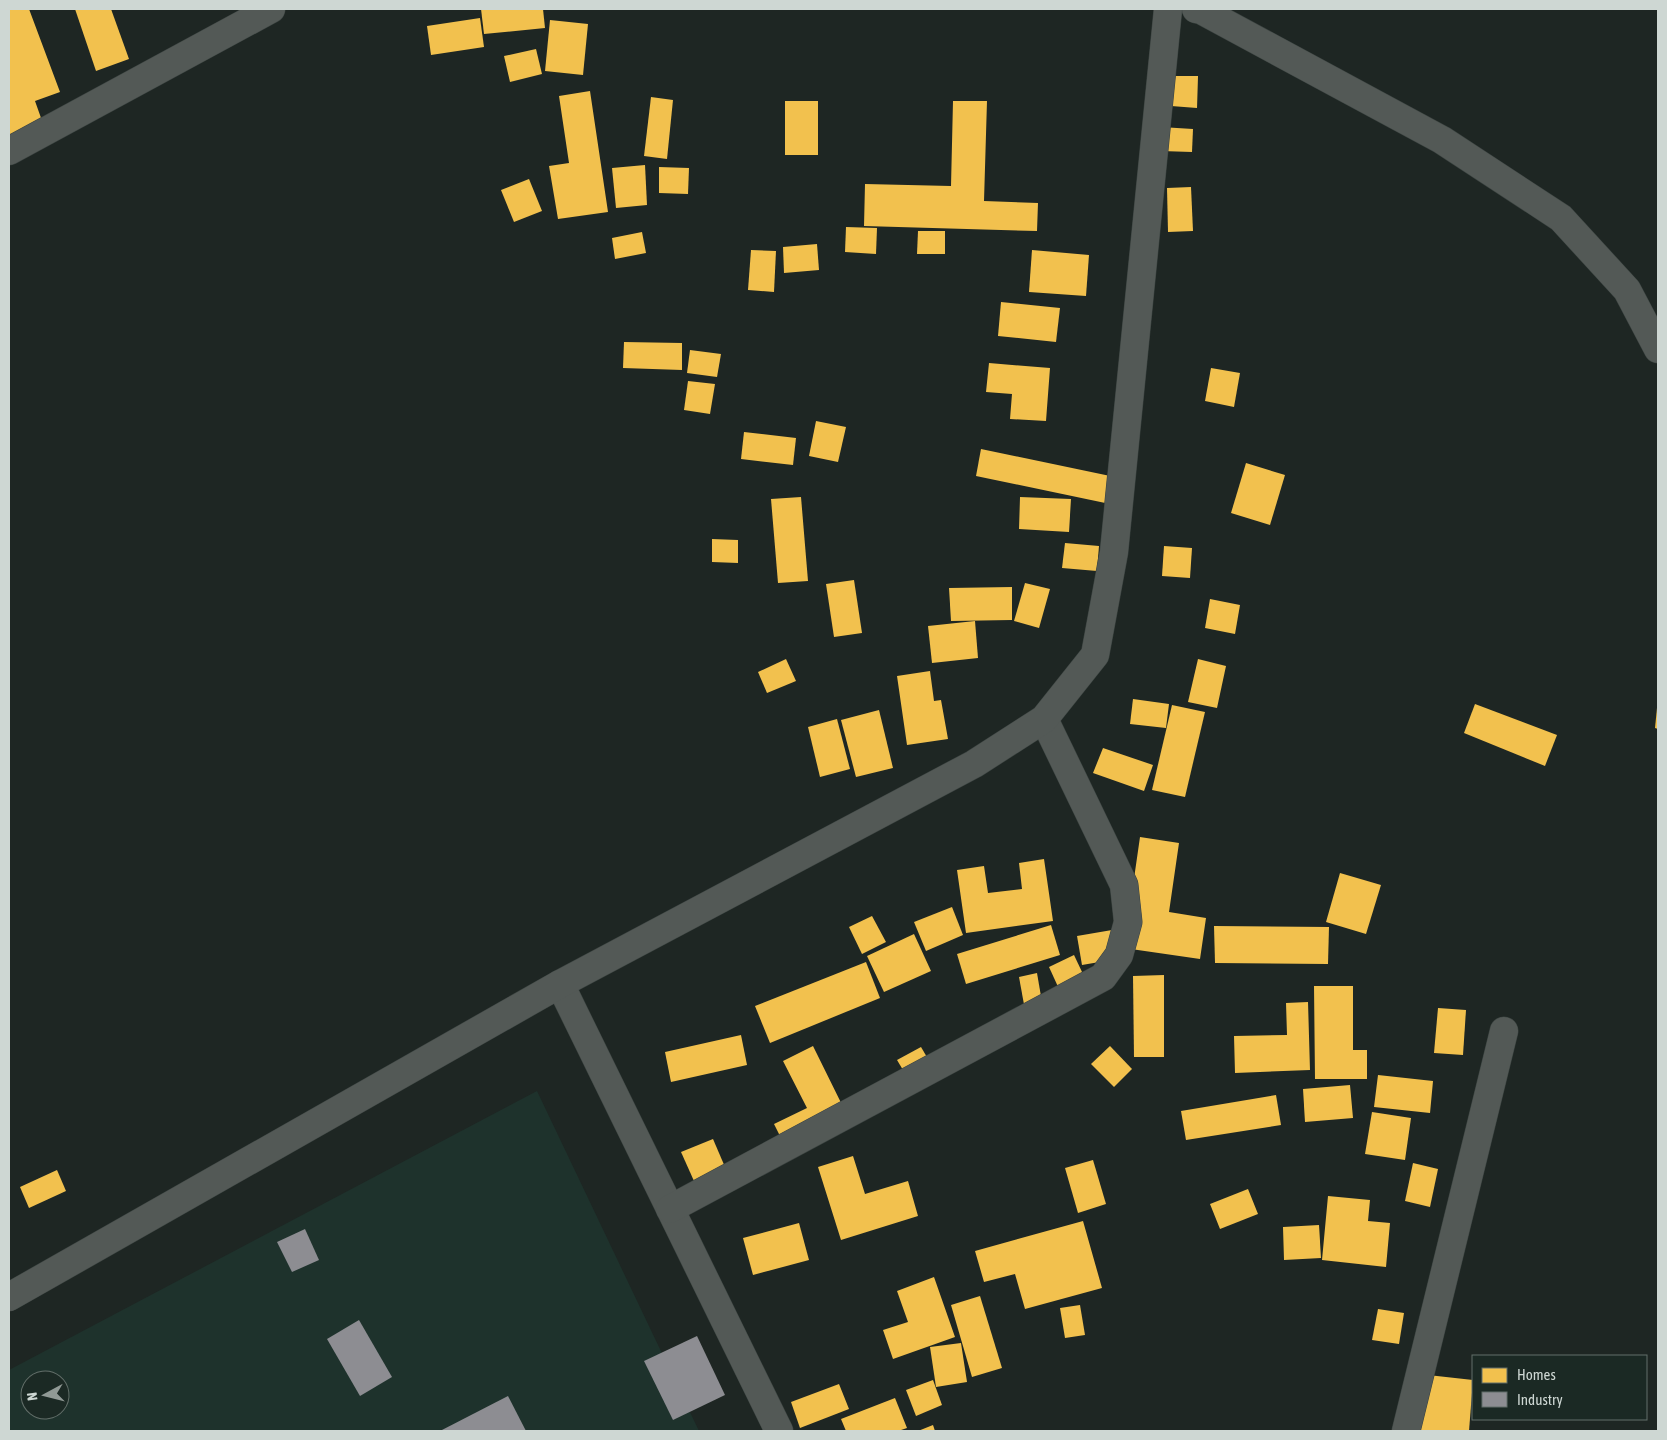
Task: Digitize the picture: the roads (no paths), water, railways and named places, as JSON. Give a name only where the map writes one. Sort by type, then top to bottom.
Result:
[{"type":"street","points":[[9,151],[271,9]]},
{"type":"street","points":[[9,1297],[560,984],[974,764],[1044,719],[1095,655],[1114,552],[1168,9]]},
{"type":"street","points":[[1196,9],[1442,140],[1561,218],[1627,290],[1658,349]]},
{"type":"street","points":[[670,1209],[1103,977],[1119,955],[1128,922],[1124,885],[1044,719]]},
{"type":"street","points":[[560,984],[779,1431]]},
{"type":"street","points":[[1406,1431],[1504,1031]]}]
